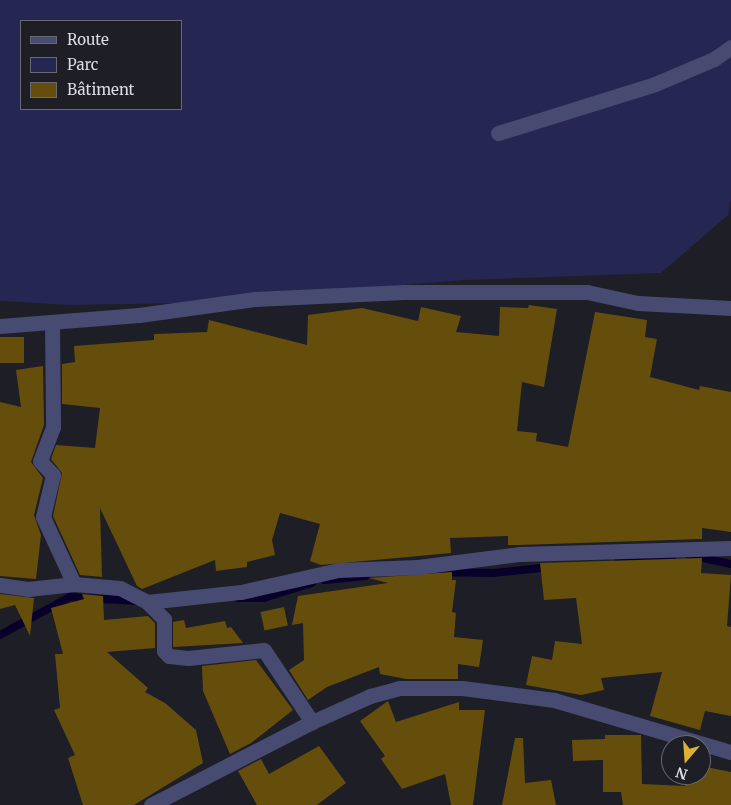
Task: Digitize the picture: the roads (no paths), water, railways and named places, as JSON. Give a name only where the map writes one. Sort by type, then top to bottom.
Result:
[{"type":"street","points":[[498,133],[655,84],[714,60],[731,47]]},
{"type":"street","points":[[0,326],[52,323],[255,300],[404,292],[587,292],[638,303],[731,308]]},
{"type":"street","points":[[52,323],[53,427],[40,461],[53,475],[43,518],[74,584]]},
{"type":"street","points":[[147,602],[241,592],[340,570],[418,567],[520,554],[731,548]]},
{"type":"street","points":[[0,585],[28,589],[74,584],[120,588],[147,602],[164,619],[164,651],[169,656],[188,658],[250,648],[264,650],[312,722]]},
{"type":"street","points":[[151,805],[312,722],[370,696],[399,688],[462,688],[554,700],[731,752]]},
{"type":"waterway","points":[[689,555],[731,564]]},
{"type":"waterway","points":[[619,561],[672,557]]},
{"type":"waterway","points":[[427,572],[493,573],[550,567]]},
{"type":"waterway","points":[[325,580],[366,576]]},
{"type":"waterway","points":[[238,598],[264,598],[312,583]]},
{"type":"waterway","points":[[0,635],[70,597],[136,601]]}]
